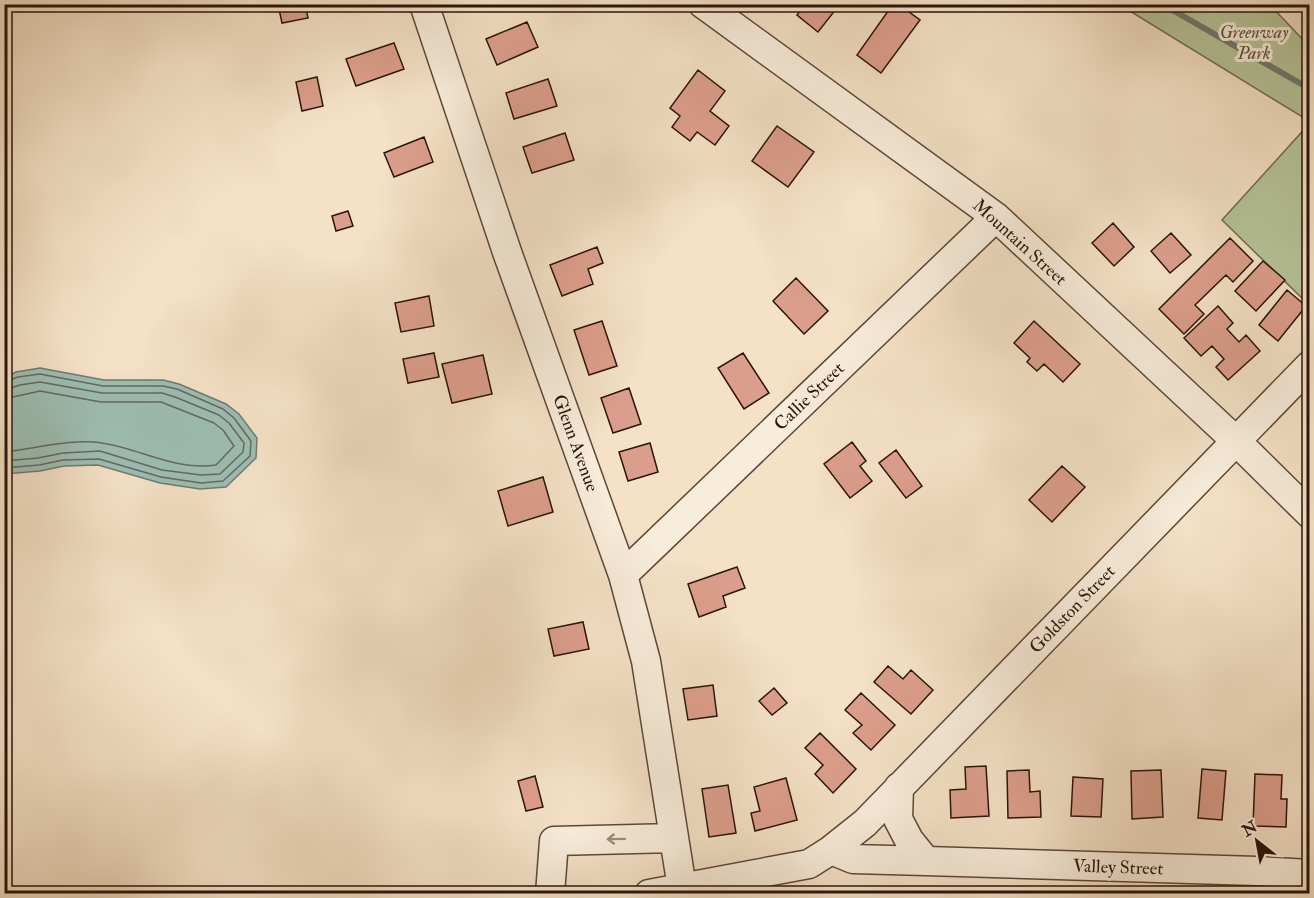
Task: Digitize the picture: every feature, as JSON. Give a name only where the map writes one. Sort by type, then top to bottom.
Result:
[{"type":"street","name":"Glenn Avenue","points":[[424,4],[511,263],[623,575],[646,660],[682,890]]},
{"type":"street","name":"Mountain Street","points":[[711,6],[996,217],[1236,441],[1310,514]]},
{"type":"street","name":"Callie Street","points":[[623,575],[996,217]]},
{"type":"street","name":"Goldston Street","points":[[831,850],[865,823],[1310,365]]},
{"type":"street","points":[[899,787],[898,819],[909,840],[926,861]]},
{"type":"street","points":[[550,894],[555,841],[674,838]]},
{"type":"street","points":[[649,894],[682,890],[808,864],[831,850]]},
{"type":"street","name":"Valley Street","points":[[831,850],[853,859],[1245,870],[1310,874]]},
{"type":"green space","name":"Greenway Park","points":[[1120,5],[1270,5],[1309,46],[1309,121]]},
{"type":"green space","points":[[1309,124],[1309,305],[1222,220]]},
{"type":"water","points":[[40,368],[104,380],[163,380],[179,384],[226,404],[239,414],[257,438],[256,458],[226,487],[200,489],[160,483],[98,465],[64,466],[5,474],[5,378],[16,372]]},
{"type":"building","points":[[278,4],[305,4],[308,18],[282,23]]},
{"type":"building","points":[[805,4],[840,4],[818,32],[797,15]]},
{"type":"building","points":[[893,4],[898,4],[920,20],[881,73],[857,55]]},
{"type":"building","points":[[527,22],[538,47],[497,65],[486,39]]},
{"type":"building","points":[[394,43],[404,69],[356,86],[346,59]]},
{"type":"building","points":[[698,70],[725,91],[710,111],[729,126],[715,145],[697,132],[690,141],[672,127],[680,116],[670,108]]},
{"type":"building","points":[[317,77],[323,106],[302,111],[296,82]]},
{"type":"building","points":[[548,79],[557,106],[514,119],[506,93]]},
{"type":"building","points":[[777,126],[814,152],[788,187],[752,161]]},
{"type":"building","points":[[565,133],[574,160],[532,173],[523,147]]},
{"type":"building","points":[[424,137],[433,162],[394,177],[384,153]]},
{"type":"building","points":[[348,211],[353,226],[336,231],[332,216]]},
{"type":"building","points":[[1113,223],[1134,247],[1114,266],[1092,243]]},
{"type":"building","points":[[1171,233],[1191,255],[1170,273],[1151,251]]},
{"type":"building","points":[[1230,238],[1253,261],[1233,282],[1226,275],[1195,305],[1204,314],[1184,334],[1159,309]]},
{"type":"building","points":[[597,247],[603,263],[588,269],[593,284],[562,296],[550,265]]},
{"type":"building","points":[[1263,261],[1285,280],[1256,311],[1235,291]]},
{"type":"building","points":[[796,278],[828,311],[804,334],[773,301]]},
{"type":"building","points":[[1287,290],[1306,306],[1278,341],[1259,325]]},
{"type":"building","points":[[429,296],[434,326],[401,332],[395,303]]},
{"type":"building","points":[[1218,306],[1233,323],[1227,329],[1239,342],[1246,335],[1260,351],[1228,380],[1216,367],[1224,359],[1212,346],[1201,356],[1184,338]]},
{"type":"building","points":[[602,321],[617,366],[589,375],[574,330]]},
{"type":"building","points":[[1034,321],[1080,364],[1063,382],[1044,364],[1037,371],[1027,362],[1030,358],[1014,343]]},
{"type":"building","points":[[434,353],[439,377],[408,383],[403,359]]},
{"type":"building","points":[[743,353],[769,393],[744,409],[718,368]]},
{"type":"building","points":[[483,355],[492,394],[452,403],[442,364]]},
{"type":"building","points":[[629,388],[641,424],[613,433],[601,398]]},
{"type":"building","points":[[852,442],[866,461],[860,466],[872,481],[850,498],[824,464]]},
{"type":"building","points":[[650,443],[658,472],[628,481],[619,452]]},
{"type":"building","points":[[896,450],[922,486],[906,498],[879,463]]},
{"type":"building","points":[[1062,466],[1085,487],[1052,522],[1029,500]]},
{"type":"building","points":[[543,477],[553,512],[508,526],[498,491]]},
{"type":"building","points":[[737,567],[745,588],[723,596],[726,607],[699,617],[688,584]]},
{"type":"building","points":[[583,622],[589,649],[554,656],[548,629]]},
{"type":"building","points":[[888,666],[903,679],[911,670],[933,690],[911,714],[874,682]]},
{"type":"building","points":[[713,685],[717,716],[688,720],[683,689]]},
{"type":"building","points":[[774,688],[787,703],[772,715],[759,701]]},
{"type":"building","points":[[861,693],[895,725],[871,750],[853,733],[862,725],[845,710]]},
{"type":"building","points":[[820,733],[856,769],[833,793],[815,774],[823,765],[805,748]]},
{"type":"building","points":[[986,766],[989,816],[951,818],[950,790],[966,789],[965,767]]},
{"type":"building","points":[[1202,769],[1226,771],[1222,820],[1198,818]]},
{"type":"building","points":[[1029,770],[1030,792],[1040,791],[1041,817],[1008,818],[1007,771]]},
{"type":"building","points":[[1161,770],[1163,817],[1132,819],[1131,771]]},
{"type":"building","points":[[1255,774],[1282,775],[1281,799],[1287,799],[1286,827],[1253,826]]},
{"type":"building","points":[[535,776],[543,807],[526,811],[518,781]]},
{"type":"building","points":[[1073,777],[1103,779],[1101,817],[1071,816]]},
{"type":"building","points":[[786,778],[797,820],[755,831],[751,813],[760,811],[754,787]]},
{"type":"building","points":[[728,785],[736,833],[709,837],[702,789]]},
{"type":"building","points":[[1308,792],[1310,792],[1310,827],[1306,827]]},
{"type":"waterway","points":[[1162,4],[1310,89]]}]
